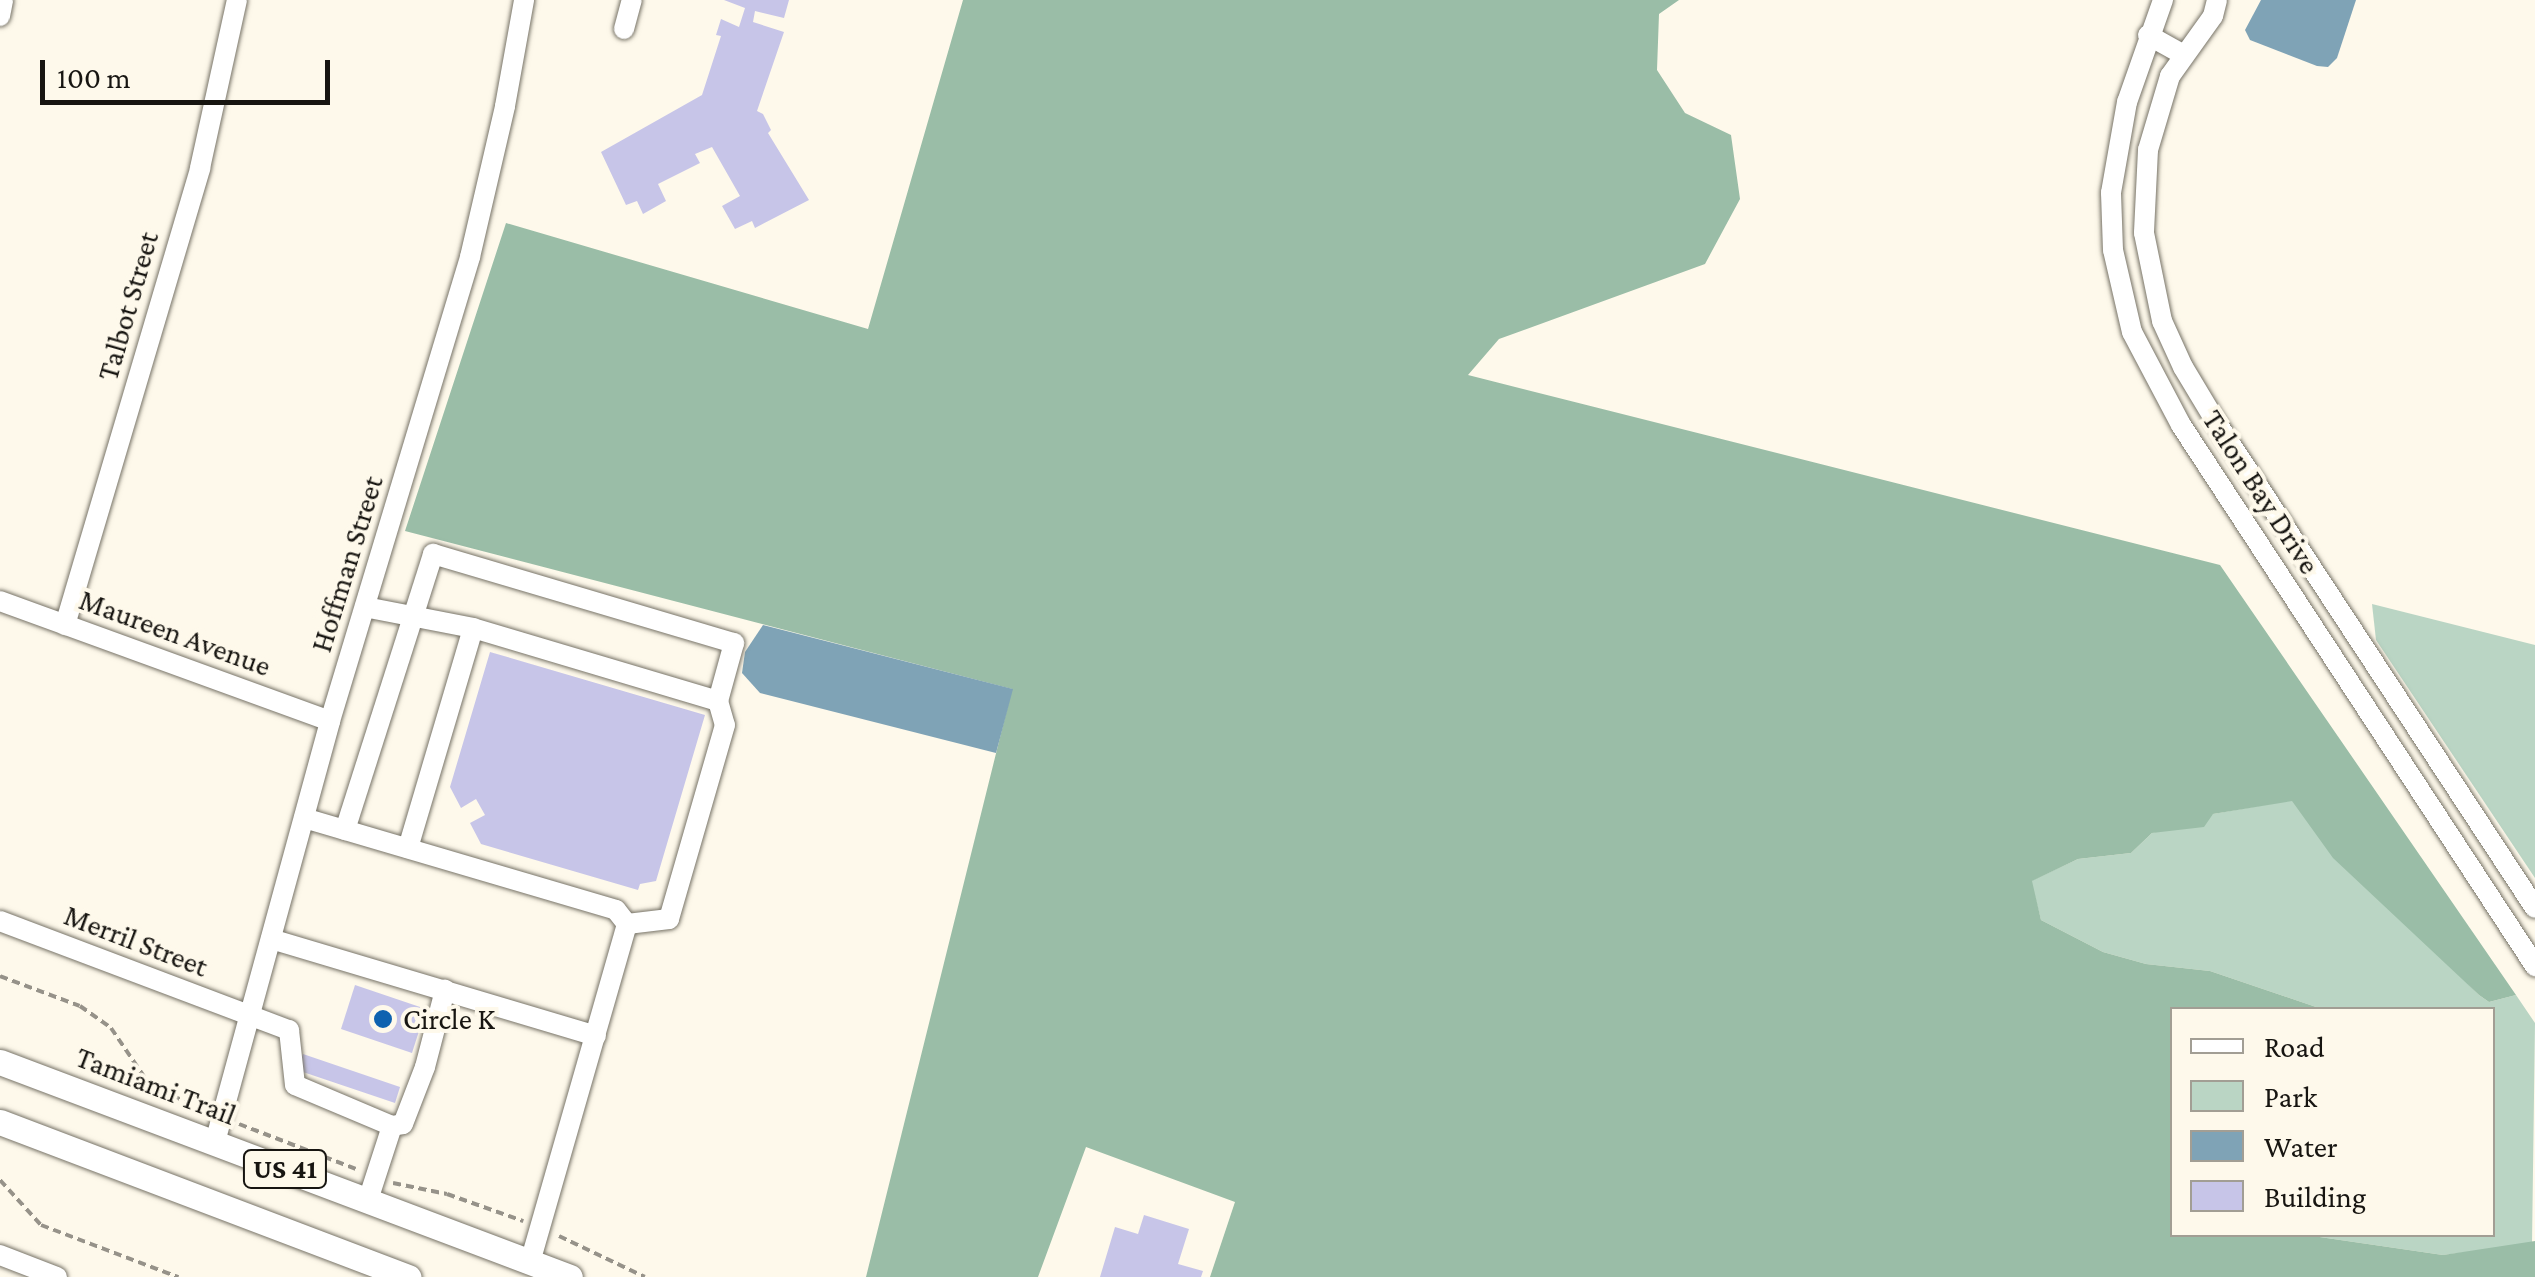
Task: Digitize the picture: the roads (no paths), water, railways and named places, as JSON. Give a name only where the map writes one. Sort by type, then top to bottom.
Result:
[{"type":"main road","name":"Tamiami Trail","points":[[0,1062],[218,1130],[372,1188],[570,1277]]},
{"type":"main road","name":"US 41","points":[[0,1122],[409,1277]]},
{"type":"street","points":[[0,16],[3,0]]},
{"type":"street","name":"Talbot Street","points":[[65,625],[200,168],[237,0]]},
{"type":"street","name":"Hoffman Street","points":[[218,1130],[330,722],[470,256],[505,106],[524,0]]},
{"type":"street","points":[[624,29],[632,0]]},
{"type":"street","name":"Talon Bay Drive","points":[[2163,0],[2148,35],[2120,129],[2111,193],[2118,278],[2140,352],[2181,426],[2535,966]]},
{"type":"street","name":"Talon Bay Drive","points":[[2217,0],[2206,26],[2184,54],[2157,112],[2144,188],[2148,267],[2166,332],[2216,422],[2348,617],[2430,752],[2535,908]]},
{"type":"street","points":[[2148,35],[2184,54]]},
{"type":"street","points":[[346,830],[428,559],[440,554],[734,642],[718,701],[725,725],[668,920],[627,924]]},
{"type":"street","name":"Maureen Avenue","points":[[0,601],[330,722]]},
{"type":"street","points":[[365,607],[473,628],[718,701]]},
{"type":"street","points":[[408,848],[473,628]]},
{"type":"street","points":[[304,818],[616,910],[627,924]]},
{"type":"street","name":"Merril Street","points":[[0,920],[289,1030],[295,1085],[392,1126]]},
{"type":"street","points":[[530,1262],[627,924]]},
{"type":"street","points":[[271,939],[596,1036]]},
{"type":"street","points":[[372,1188],[392,1126],[403,1124],[445,990]]},
{"type":"street","points":[[0,1255],[57,1277]]},
{"type":"water","points":[[2261,0],[2356,0],[2337,58],[2328,67],[2317,66],[2250,40],[2245,30]]},
{"type":"water","points":[[763,625],[1013,689],[996,753],[760,693],[742,673],[745,652]]},
{"type":"place","name":"Circle K","points":[[383,1019]]}]
